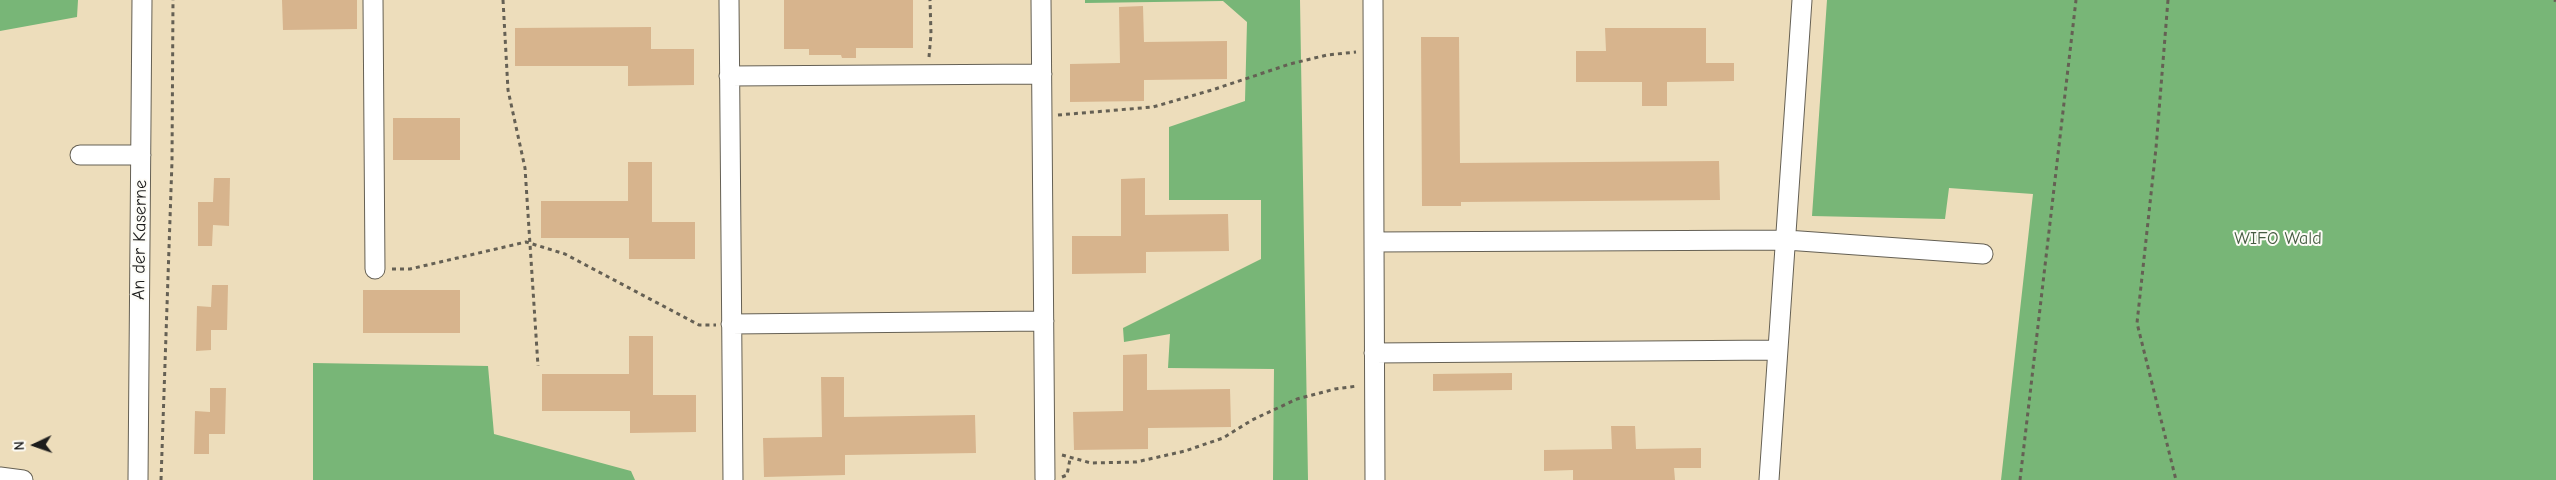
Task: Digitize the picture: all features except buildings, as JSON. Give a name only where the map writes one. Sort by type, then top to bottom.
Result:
[{"type":"street","name":"An der Kaserne","points":[[138,480],[142,0]]},
{"type":"street","points":[[373,0],[375,269]]},
{"type":"street","points":[[728,0],[733,480]]},
{"type":"street","points":[[1041,0],[1045,447],[1050,479]]},
{"type":"street","points":[[1373,0],[1374,480]]},
{"type":"street","points":[[1769,480],[1802,0]]},
{"type":"street","points":[[729,76],[1042,74]]},
{"type":"street","points":[[80,155],[141,155]]},
{"type":"street","points":[[1374,242],[1786,240],[1983,254]]},
{"type":"street","points":[[731,324],[1044,321]]},
{"type":"street","points":[[1374,353],[1778,350]]},
{"type":"street","points":[[0,477],[23,480]]},
{"type":"path","points":[[161,480],[172,161],[173,0]]},
{"type":"path","points":[[503,0],[508,90],[525,168],[528,242],[538,366]]},
{"type":"path","points":[[928,75],[931,34],[930,0]]},
{"type":"path","points":[[2020,480],[2076,0]]},
{"type":"path","points":[[2168,0],[2156,148],[2137,323],[2176,480]]},
{"type":"path","points":[[1042,115],[1153,106],[1300,61],[1327,55],[1373,50]]},
{"type":"path","points":[[375,269],[410,269],[528,242],[565,254],[699,325],[731,324]]},
{"type":"path","points":[[1045,447],[1070,459],[1091,463],[1136,462],[1185,451],[1223,438],[1252,420],[1297,399],[1335,389],[1374,384]]},
{"type":"path","points":[[1050,479],[1067,476],[1070,459]]},
{"type":"green space","points":[[0,0],[78,0],[77,17],[0,31]]},
{"type":"green space","points":[[1085,0],[1300,0],[1308,480],[1273,480],[1274,369],[1168,368],[1170,334],[1124,342],[1123,328],[1261,259],[1261,200],[1169,200],[1169,127],[1245,101],[1247,22],[1223,1],[1085,3]]},
{"type":"green space","name":"WIFO Wald","points":[[1827,0],[2556,0],[2556,480],[2001,480],[2033,194],[1949,188],[1945,219],[1812,216]]},
{"type":"green space","points":[[313,363],[488,366],[494,434],[631,471],[635,480],[313,480]]}]
